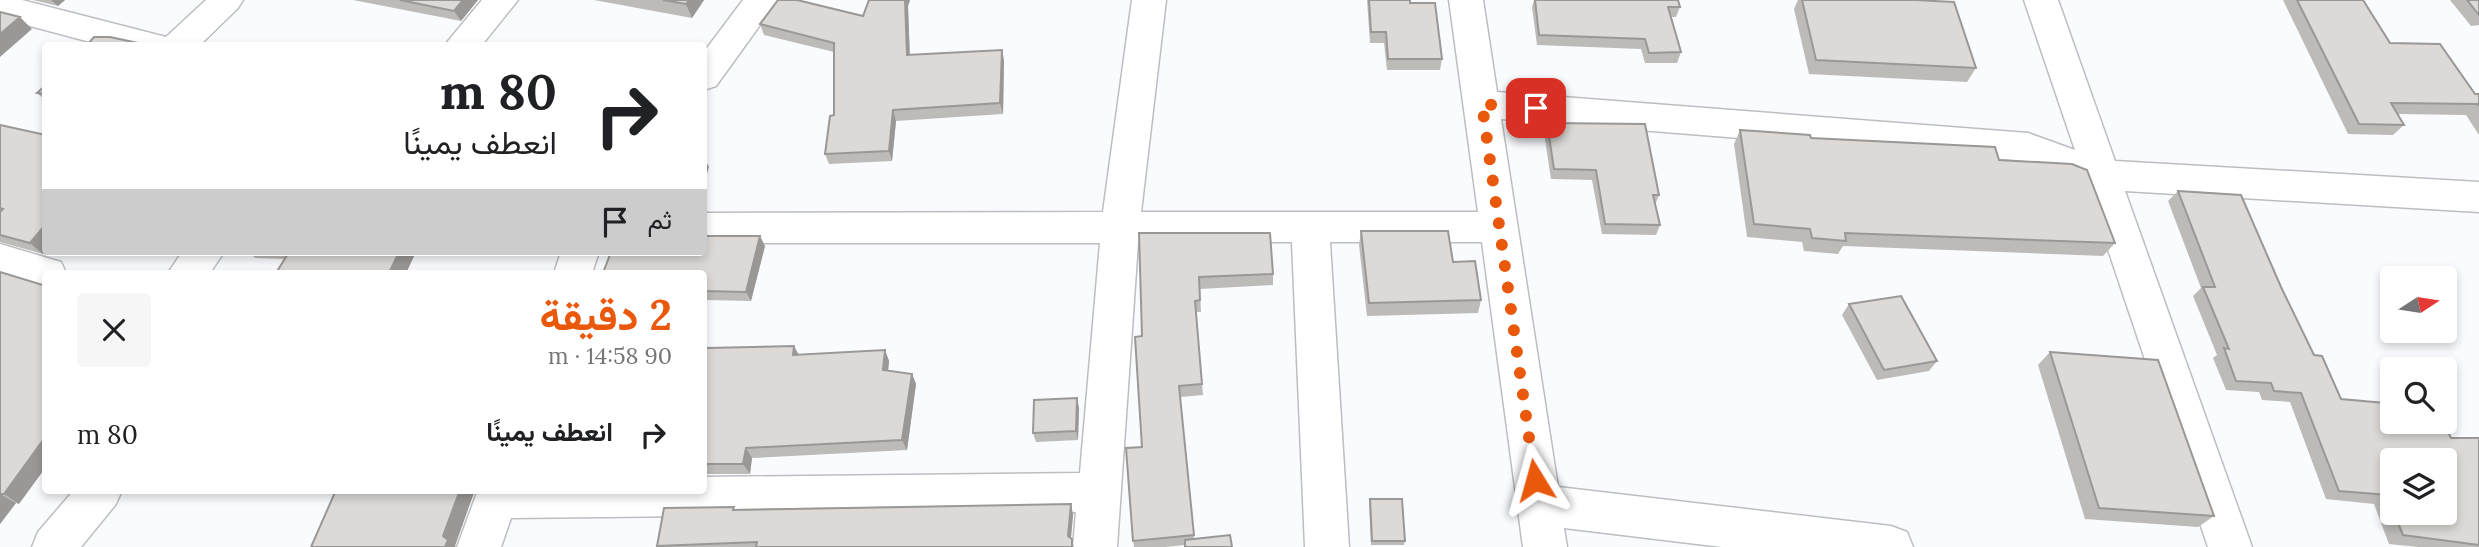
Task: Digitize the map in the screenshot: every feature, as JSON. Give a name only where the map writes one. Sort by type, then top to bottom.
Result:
[{"type":"street","points":[[182,42],[226,0]]},
{"type":"street","points":[[464,42],[501,0]]},
{"type":"street","points":[[707,73],[761,0]]},
{"type":"street","points":[[1095,547],[1120,227],[1149,0]]},
{"type":"street","points":[[1466,0],[1545,547]]},
{"type":"street","points":[[2041,0],[2230,547]]},
{"type":"street","points":[[0,6],[139,42]]},
{"type":"street","points":[[1482,104],[2028,147],[2103,175],[2479,197]]},
{"type":"street","points":[[707,228],[1499,226]]},
{"type":"street","points":[[1310,227],[1327,547]]},
{"type":"street","points":[[190,270],[202,256]]},
{"type":"street","points":[[0,260],[42,272]]},
{"type":"street","points":[[707,494],[1100,492]]},
{"type":"street","points":[[54,547],[98,494]]},
{"type":"street","points":[[479,547],[497,495],[698,494]]},
{"type":"street","points":[[1539,505],[1891,547]]},
{"type":"building","points":[[400,0],[463,0],[454,11]]},
{"type":"building","points":[[663,0],[689,0],[686,4]]},
{"type":"building","points":[[778,0],[797,0],[863,16],[869,0],[905,0],[907,55],[1002,50],[1000,103],[893,110],[889,151],[825,154],[830,116],[834,115],[834,43],[760,24]]},
{"type":"building","points":[[1369,0],[1435,3],[1442,59],[1388,59],[1386,32],[1371,32]]},
{"type":"building","points":[[1535,0],[1678,0],[1680,7],[1668,7],[1681,52],[1649,53],[1645,39],[1539,35]]},
{"type":"building","points":[[1802,0],[1954,2],[1976,68],[1816,60]]},
{"type":"building","points":[[2297,0],[2363,0],[2390,43],[2440,44],[2475,94],[2479,94],[2479,106],[2391,103],[2404,125],[2359,124]]},
{"type":"building","points":[[2467,0],[2479,0],[2479,15]]},
{"type":"building","points":[[0,12],[20,17],[0,34]]},
{"type":"building","points":[[94,37],[110,37],[133,42],[90,42]]},
{"type":"building","points":[[1547,123],[1645,124],[1659,195],[1653,195],[1660,225],[1605,224],[1596,170],[1554,169]]},
{"type":"building","points":[[0,125],[42,134],[42,229],[30,243],[0,235],[0,212],[3,209],[0,208]]},
{"type":"building","points":[[1740,130],[1810,135],[1811,138],[1995,147],[1999,160],[2072,164],[2087,170],[2115,243],[1845,233],[1846,241],[1812,238],[1810,229],[1754,224]]},
{"type":"building","points":[[2178,191],[2241,195],[2314,355],[2322,356],[2341,399],[2380,403],[2380,434],[2449,434],[2451,438],[2479,438],[2479,545],[2403,535],[2399,525],[2457,525],[2457,448],[2380,448],[2380,494],[2339,491],[2301,393],[2274,391],[2271,383],[2236,381],[2224,348],[2229,349],[2203,287],[2215,287]]},
{"type":"building","points":[[1361,231],[1448,231],[1453,262],[1475,261],[1481,300],[1369,303]]},
{"type":"building","points":[[1139,233],[1270,233],[1273,274],[1199,277],[1200,300],[1195,301],[1202,384],[1179,386],[1194,535],[1133,541],[1126,448],[1142,447],[1135,337],[1142,336]]},
{"type":"building","points":[[707,236],[760,236],[746,292],[707,291],[707,270],[604,270],[609,256],[707,256]]},
{"type":"building","points":[[287,256],[397,256],[390,270],[278,270]]},
{"type":"building","points":[[0,272],[42,285],[42,442],[4,494],[0,494]]},
{"type":"building","points":[[1901,296],[1937,361],[1884,370],[1849,304]]},
{"type":"building","points":[[794,346],[793,355],[885,350],[883,370],[912,374],[902,440],[746,448],[743,464],[707,464],[707,348]]},
{"type":"building","points":[[2050,352],[2158,360],[2214,516],[2099,508]]},
{"type":"building","points":[[1077,398],[1076,431],[1033,433],[1034,400]]},
{"type":"building","points":[[334,494],[459,494],[443,536],[448,540],[445,547],[311,547]]},
{"type":"building","points":[[1370,499],[1402,499],[1405,541],[1372,541]]},
{"type":"building","points":[[1071,504],[1068,536],[1072,539],[1072,547],[756,547],[757,542],[657,546],[664,508],[734,507],[733,510]]},
{"type":"building","points":[[1230,535],[1232,547],[1185,547],[1185,540]]},
{"type":"route","points":[[1535,480],[1482,104],[1536,108]]}]
